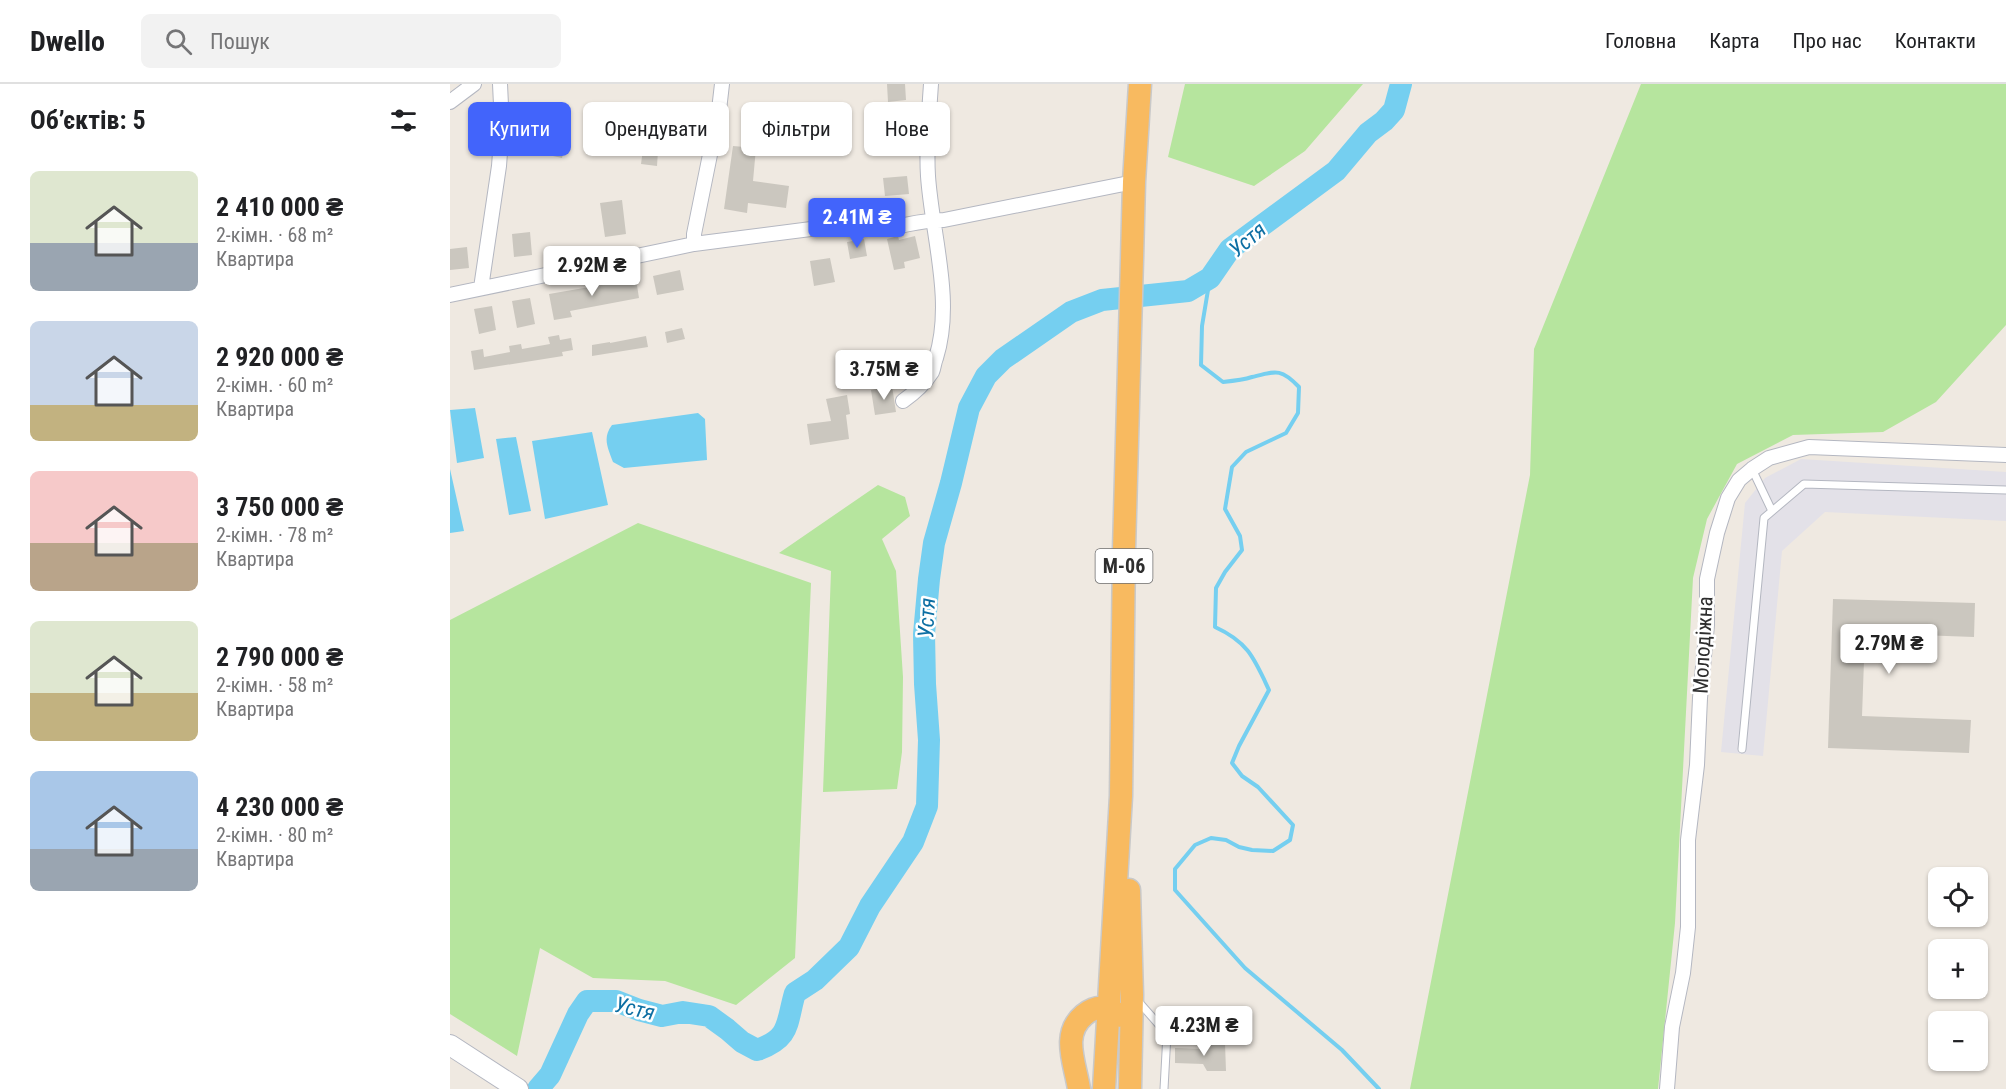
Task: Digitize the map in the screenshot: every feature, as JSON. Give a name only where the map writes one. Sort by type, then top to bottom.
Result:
[{"type":"highway","name":"М-06","points":[[1104,1089],[1122,796],[1124,550],[1134,182],[1140,84]]},
{"type":"highway","name":"М-06","points":[[1122,796],[1130,900],[1132,995],[1130,1089]]},
{"type":"highway","points":[[1079,1089],[1070,1040],[1076,1022],[1091,1009],[1101,1008],[1109,1009],[1132,1021]]},
{"type":"main road","points":[[450,1046],[513,1086]]},
{"type":"street","points":[[450,102],[474,84]]},
{"type":"street","points":[[481,288],[499,166],[502,126],[500,84]]},
{"type":"street","points":[[694,244],[722,84]]},
{"type":"street","points":[[903,401],[932,372],[941,340],[944,307],[928,176],[931,84]]},
{"type":"street","points":[[450,295],[694,244],[850,224],[886,228],[922,220],[944,220],[1134,182]]},
{"type":"street","name":"Молодіжна","points":[[1667,1089],[1672,1027],[1683,973],[1688,927],[1688,840],[1697,765],[1707,625],[1707,579],[1717,533],[1728,498],[1739,480],[1769,458],[1809,447],[2006,454]]},
{"type":"lane","points":[[1752,469],[1772,511]]},
{"type":"lane","points":[[1742,749],[1764,518],[1804,484],[2006,490]]},
{"type":"lane","points":[[1132,995],[1167,1034],[1164,1089]]},
{"type":"shaded area","points":[[1801,459],[2006,472],[2006,521],[1825,512],[1782,551],[1763,756],[1721,752],[1745,503],[1765,478]]},
{"type":"green space","points":[[1185,84],[1363,84],[1305,151],[1254,186],[1168,157]]},
{"type":"green space","points":[[1641,84],[2006,84],[2006,325],[1936,402],[1883,432],[1793,435],[1737,464],[1707,519],[1693,578],[1675,923],[1658,1089],[1410,1089],[1530,475],[1534,349]]},
{"type":"green space","points":[[878,485],[905,497],[910,516],[882,539],[896,571],[903,677],[902,752],[897,789],[823,792],[831,571],[779,553]]},
{"type":"green space","points":[[638,523],[811,583],[795,958],[736,1005],[665,981],[593,978],[540,948],[517,1056],[450,1014],[450,620]]},
{"type":"water","points":[[475,408],[484,458],[457,463],[450,410]]},
{"type":"water","points":[[698,413],[705,419],[707,460],[624,468],[613,462],[607,439],[612,425]]},
{"type":"water","points":[[592,432],[608,505],[545,519],[532,441]]},
{"type":"water","points":[[516,437],[531,511],[509,515],[496,439]]},
{"type":"water","points":[[450,469],[464,531],[450,533]]},
{"type":"building","points":[[887,84],[905,84],[906,100],[888,102]]},
{"type":"building","points":[[733,146],[741,147],[741,156],[755,156],[753,181],[789,186],[786,208],[748,203],[747,213],[724,209]]},
{"type":"building","points":[[642,156],[658,156],[657,166],[641,164]]},
{"type":"building","points":[[907,176],[909,194],[885,196],[883,178]]},
{"type":"building","points":[[622,200],[626,234],[605,237],[600,203]]},
{"type":"building","points":[[530,232],[532,255],[514,257],[512,234]]},
{"type":"building","points":[[898,236],[899,240],[915,236],[920,258],[904,262],[905,268],[894,270],[887,239]]},
{"type":"building","points":[[864,239],[867,256],[850,259],[847,242]]},
{"type":"building","points":[[467,247],[469,268],[450,270],[450,249]]},
{"type":"building","points":[[830,258],[835,282],[814,286],[810,261]]},
{"type":"building","points":[[680,270],[684,290],[657,295],[653,276]]},
{"type":"building","points":[[636,279],[639,298],[570,311],[572,317],[554,320],[549,294]]},
{"type":"building","points":[[530,298],[535,324],[517,328],[512,301]]},
{"type":"building","points":[[492,306],[496,330],[479,334],[474,309]]},
{"type":"building","points":[[682,328],[685,339],[667,343],[665,332]]},
{"type":"building","points":[[559,335],[560,340],[571,338],[573,350],[562,352],[563,356],[474,370],[471,351],[483,349],[484,357],[510,352],[509,346],[521,344],[522,349],[550,344],[548,337]]},
{"type":"building","points":[[646,336],[648,347],[592,356],[592,345]]},
{"type":"building","points":[[892,386],[896,412],[875,415],[871,390]]},
{"type":"building","points":[[847,395],[850,414],[846,415],[849,439],[810,445],[807,424],[831,421],[826,399]]},
{"type":"building","points":[[1833,599],[1975,603],[1974,637],[1865,633],[1862,716],[1971,720],[1969,753],[1828,748]]},
{"type":"building","points":[[1210,1042],[1225,1043],[1226,1071],[1207,1071],[1203,1064],[1175,1063],[1175,1048],[1204,1049]]},
{"type":"waterway","name":"Устя","points":[[538,1089],[550,1075],[578,1014],[587,1001],[616,1001],[662,1016],[683,1012],[709,1016],[742,1042],[757,1050],[782,1035],[795,993],[815,980],[849,947],[870,906],[913,842],[927,806],[929,740],[924,634],[929,579],[934,543],[969,408],[986,376],[1003,359],[1071,312],[1102,300],[1188,291],[1210,278],[1230,249],[1336,171],[1368,133],[1394,110],[1401,84]]},
{"type":"waterway","points":[[1210,278],[1202,326],[1201,365],[1223,382],[1278,373],[1283,374],[1299,387],[1298,413],[1286,433],[1246,452],[1232,467],[1225,509],[1240,536],[1242,550],[1216,588],[1215,627],[1243,645],[1259,669],[1269,690],[1232,763],[1242,776],[1258,787],[1293,825],[1290,840],[1273,851],[1252,850],[1239,847],[1226,840],[1211,838],[1195,845],[1175,869],[1175,890],[1245,968],[1342,1050],[1379,1089]]}]
